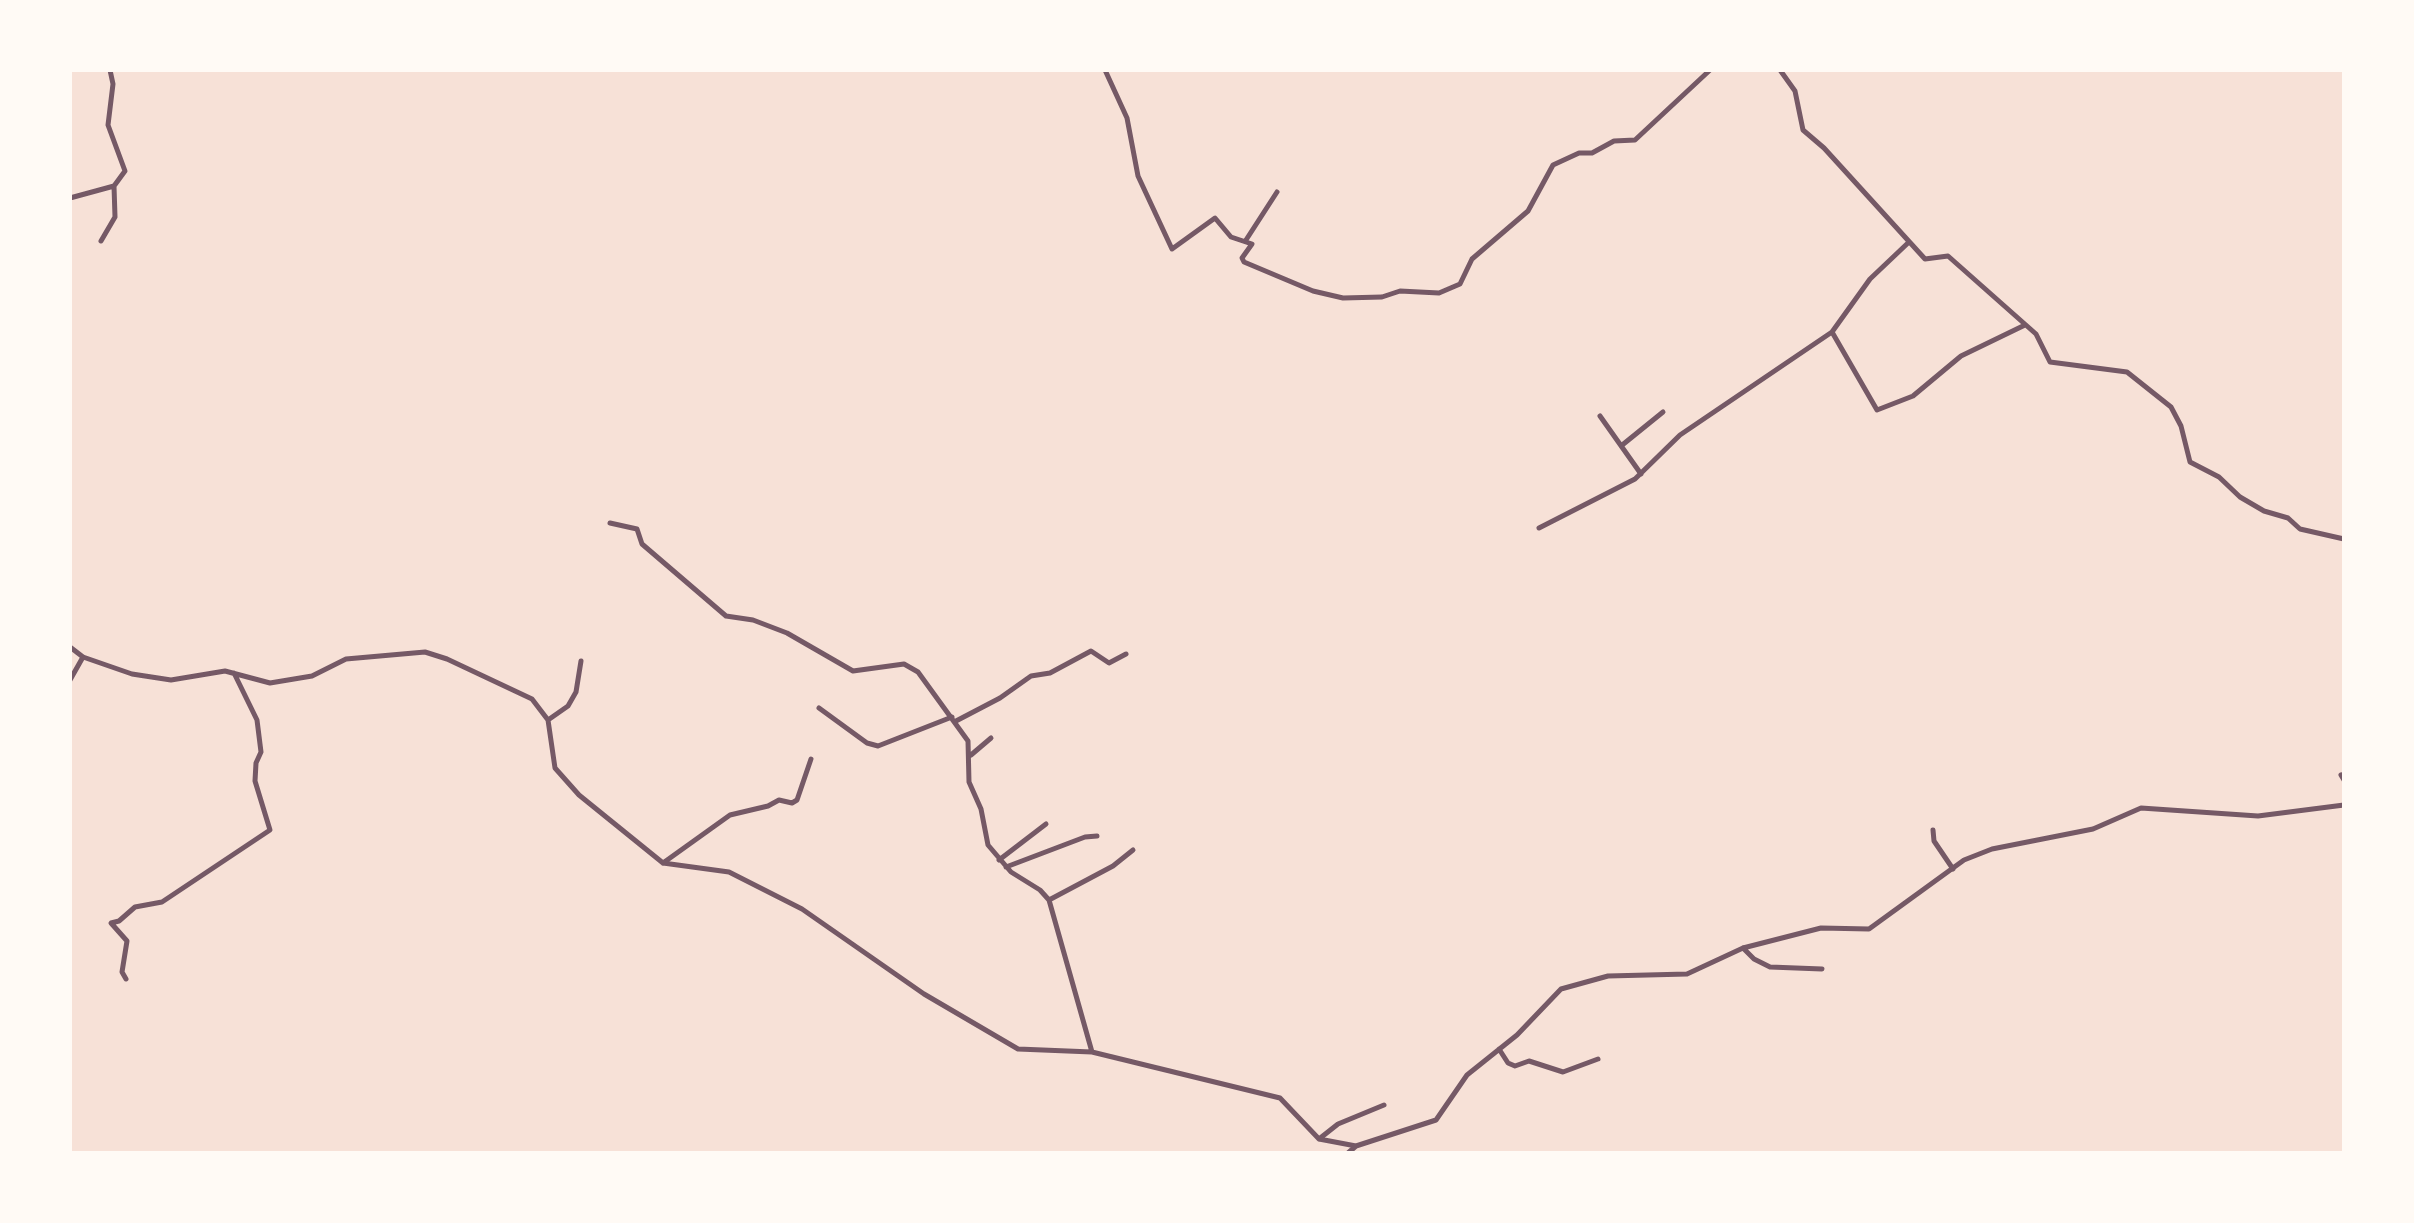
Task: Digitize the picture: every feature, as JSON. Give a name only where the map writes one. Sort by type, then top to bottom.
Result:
[{"type":"street","points":[[101,242],[115,217],[114,186],[125,171],[108,125],[113,84],[110,70]]},
{"type":"street","points":[[1105,70],[1127,118],[1138,176],[1170,247],[1177,248],[1215,218],[1231,237],[1252,244],[1242,261],[1314,292],[1343,298],[1378,298],[1404,291],[1442,292],[1462,282],[1472,259],[1528,212],[1552,165],[1579,153],[1592,153],[1616,140],[1635,140],[1710,70]]},
{"type":"street","points":[[1780,70],[1795,91],[1803,130],[1928,260],[1948,256],[2038,336],[2050,362],[2122,370],[2165,402],[2181,426],[2186,454],[2196,466],[2219,476],[2240,497],[2264,511],[2288,518],[2297,528],[2344,539]]},
{"type":"street","points":[[70,198],[114,186]]},
{"type":"street","points":[[1246,241],[1277,192]]},
{"type":"street","points":[[1539,528],[1641,474],[1680,435],[1832,332],[1870,279],[1910,242]]},
{"type":"street","points":[[1832,332],[1878,410],[1915,394],[1961,356],[2025,325]]},
{"type":"street","points":[[1621,446],[1664,412]]},
{"type":"street","points":[[1600,416],[1641,474]]},
{"type":"street","points":[[610,523],[636,529],[644,546],[726,616],[753,620],[787,633],[853,671],[912,666],[967,738],[969,782],[981,809],[988,845],[1006,867],[1048,900],[1092,1052]]},
{"type":"street","points":[[70,647],[83,657],[132,674],[171,680],[225,670],[270,683],[312,676],[346,659],[426,652],[447,659],[532,700],[548,720],[556,768],[578,794],[663,863],[729,872],[802,909],[924,994],[1018,1049],[1092,1052],[1280,1098],[1319,1140],[1356,1146]]},
{"type":"street","points":[[819,708],[872,746],[884,745],[1000,698],[1033,675],[1050,673],[1091,650],[1109,663],[1126,654]]},
{"type":"street","points":[[70,680],[83,657]]},
{"type":"street","points":[[548,720],[568,706],[576,692],[581,661]]},
{"type":"street","points":[[126,978],[122,972],[127,941],[111,923],[135,906],[162,902],[270,830],[255,781],[261,752],[257,720],[234,673]]},
{"type":"street","points":[[970,757],[972,751],[991,738]]},
{"type":"street","points":[[663,863],[730,814],[768,806],[781,799],[797,800],[812,759]]},
{"type":"street","points":[[1348,1153],[1356,1146],[1436,1120],[1468,1075],[1561,989],[1608,976],[1687,974],[1743,948],[1821,928],[1869,928],[1953,869],[1992,849],[2093,829],[2142,808],[2258,816],[2344,806]]},
{"type":"street","points":[[999,860],[1046,824]]},
{"type":"street","points":[[1933,830],[1934,841],[1953,869]]},
{"type":"street","points":[[1006,867],[1097,836]]},
{"type":"street","points":[[1048,900],[1113,866],[1133,850]]},
{"type":"street","points":[[1743,948],[1754,960],[1770,967],[1822,969]]},
{"type":"street","points":[[1500,1049],[1514,1066],[1531,1062],[1562,1072],[1598,1059]]},
{"type":"street","points":[[1319,1140],[1338,1124],[1384,1105]]}]
